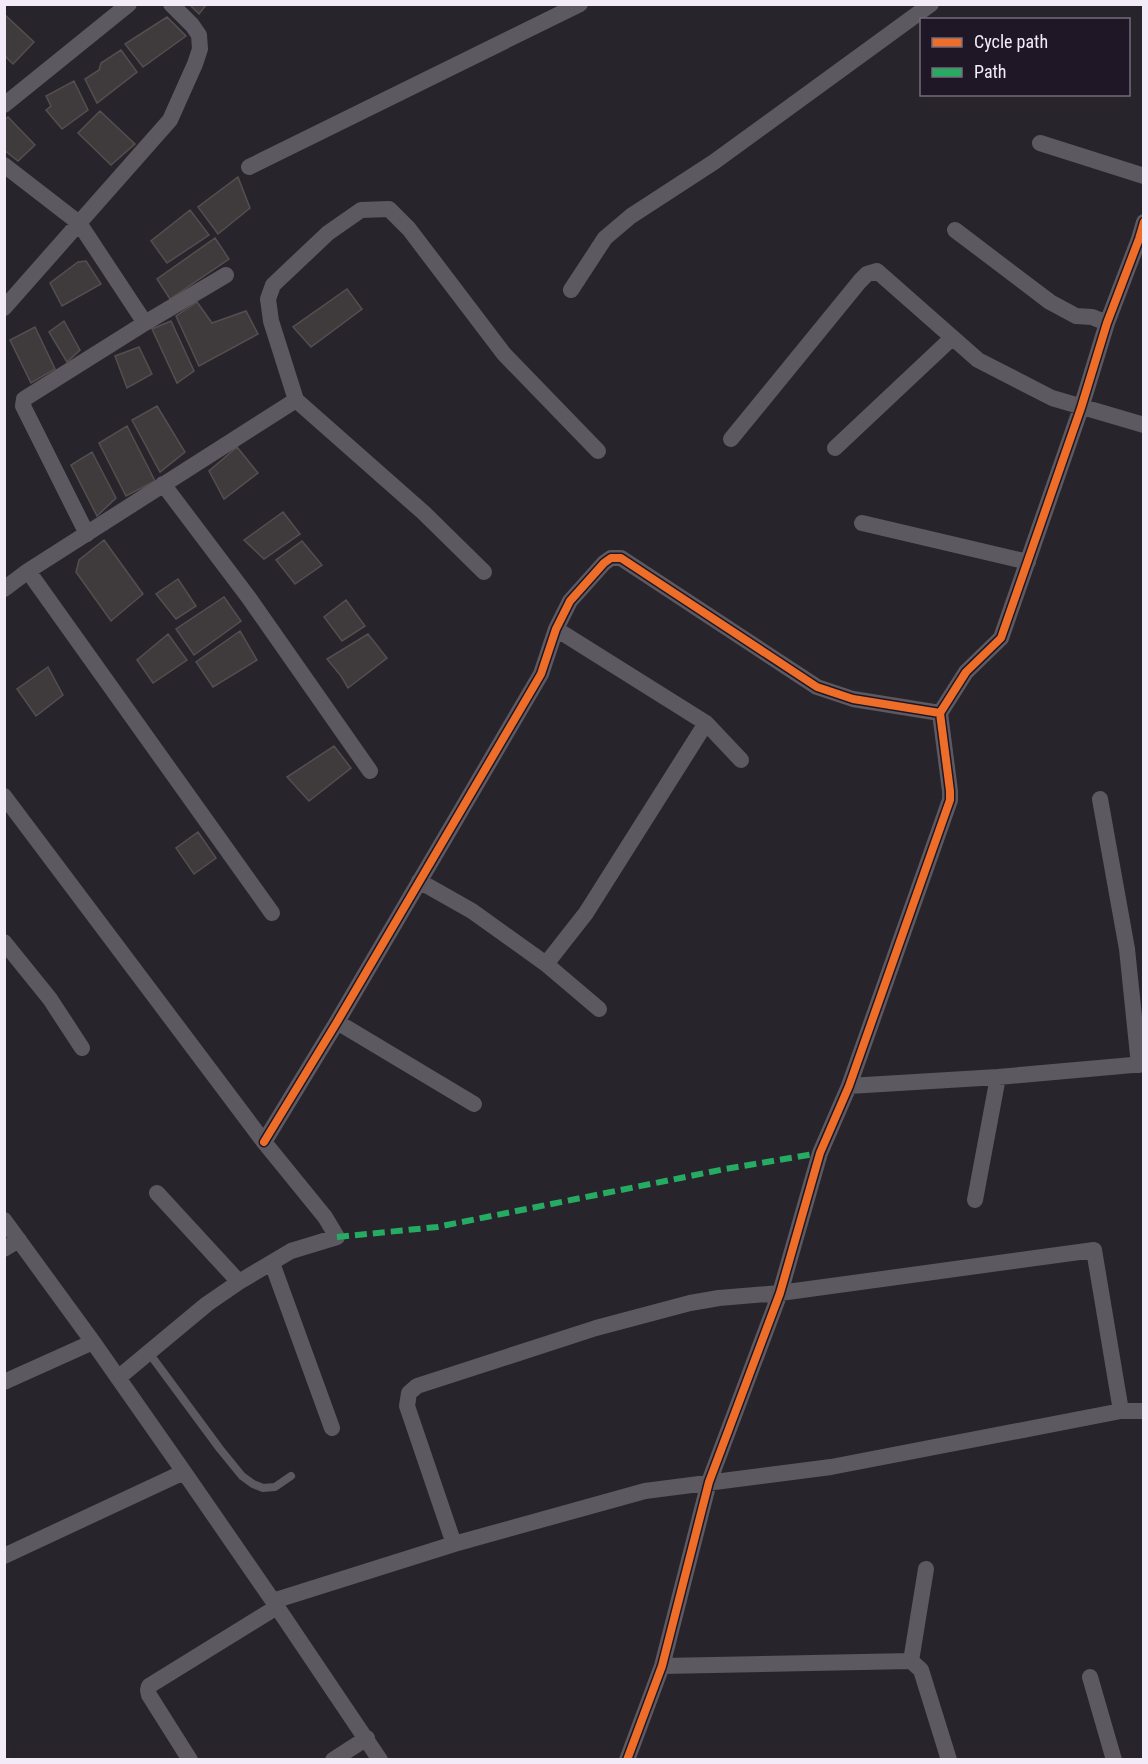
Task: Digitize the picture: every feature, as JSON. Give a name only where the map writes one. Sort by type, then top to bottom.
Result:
[{"type":"street","points":[[4,105],[129,4]]},
{"type":"street","points":[[4,308],[170,120],[200,49],[199,35],[171,4]]},
{"type":"street","points":[[249,167],[580,4]]},
{"type":"street","points":[[571,290],[605,238],[631,216],[714,162],[931,4]]},
{"type":"street","points":[[1040,143],[1143,176]]},
{"type":"street","points":[[4,165],[79,223],[145,323]]},
{"type":"street","points":[[484,572],[424,513],[296,400],[271,321],[268,299],[273,285],[328,233],[362,210],[389,208],[409,229],[504,354],[598,451]]},
{"type":"street","points":[[627,1760],[662,1666],[709,1482],[780,1293],[820,1153],[849,1086],[950,800],[940,713],[966,672],[1001,638],[1081,408],[1107,323],[1141,240],[1143,222]]},
{"type":"street","points":[[956,230],[1050,302],[1076,316],[1092,317],[1107,323]]},
{"type":"street","points":[[731,440],[867,274],[877,271],[978,360],[1052,398],[1143,425]]},
{"type":"street","points":[[87,534],[23,406],[24,399],[226,275]]},
{"type":"street","points":[[835,448],[952,338]]},
{"type":"street","points":[[4,589],[28,571],[296,400]]},
{"type":"street","points":[[163,484],[249,598],[370,771]]},
{"type":"street","points":[[862,524],[1028,562]]},
{"type":"street","points":[[264,1142],[541,674],[556,629],[570,601],[611,558],[621,558],[817,687],[853,699],[940,713]]},
{"type":"street","points":[[28,571],[272,913]]},
{"type":"street","points":[[556,629],[706,723],[741,760]]},
{"type":"street","points":[[546,964],[586,913],[706,723]]},
{"type":"street","points":[[4,796],[264,1142],[325,1217],[337,1237],[291,1251],[239,1282],[207,1304],[118,1378]]},
{"type":"street","points":[[849,1086],[998,1077],[1141,1064],[1127,949],[1100,799]]},
{"type":"street","points":[[419,881],[472,910],[546,964],[599,1009]]},
{"type":"street","points":[[4,942],[50,999],[82,1048]]},
{"type":"street","points":[[337,1022],[474,1104]]},
{"type":"street","points":[[975,1200],[998,1077]]},
{"type":"street","points":[[157,1193],[239,1282]]},
{"type":"street","points":[[4,1220],[12,1245],[93,1342],[380,1760]]},
{"type":"street","points":[[454,1544],[407,1406],[409,1393],[417,1386],[596,1328],[690,1303],[1094,1250],[1121,1411]]},
{"type":"street","points":[[272,1263],[332,1428]]},
{"type":"street","points":[[4,1382],[93,1342]]},
{"type":"street","points":[[190,1760],[149,1695],[149,1686],[275,1604],[454,1544],[645,1491],[831,1467],[1121,1411],[1143,1411]]},
{"type":"street","points":[[4,1556],[184,1472]]},
{"type":"street","points":[[911,1661],[926,1569]]},
{"type":"street","points":[[662,1666],[911,1661],[921,1670],[949,1760]]},
{"type":"street","points":[[1090,1677],[1114,1760]]},
{"type":"street","points":[[333,1760],[367,1738]]},
{"type":"lane","points":[[149,1353],[220,1449],[243,1476],[263,1488],[274,1488],[291,1476]]},
{"type":"building","points":[[189,4],[207,4],[199,14]]},
{"type":"building","points":[[4,14],[34,42],[13,64],[4,55]]},
{"type":"building","points":[[167,17],[186,36],[143,67],[125,44]]},
{"type":"building","points":[[121,50],[137,72],[97,103],[85,79],[99,70],[101,63]]},
{"type":"building","points":[[74,81],[88,110],[62,129],[46,110],[51,106],[46,96]]},
{"type":"building","points":[[100,111],[135,144],[111,165],[78,133]]},
{"type":"building","points":[[8,117],[35,145],[18,161],[4,150],[4,120]]},
{"type":"building","points":[[238,177],[250,208],[218,234],[198,207]]},
{"type":"building","points":[[190,210],[209,235],[167,263],[151,241]]},
{"type":"building","points":[[215,238],[229,259],[170,299],[157,279]]},
{"type":"building","points":[[86,261],[101,284],[62,306],[50,283],[78,262]]},
{"type":"building","points":[[347,289],[362,309],[311,347],[293,327]]},
{"type":"building","points":[[197,302],[212,323],[246,311],[258,334],[199,366],[176,316]]},
{"type":"building","points":[[64,321],[80,350],[67,362],[49,332]]},
{"type":"building","points":[[171,321],[194,371],[177,383],[152,329]]},
{"type":"building","points":[[35,327],[55,369],[31,383],[10,340]]},
{"type":"building","points":[[139,347],[152,374],[127,388],[115,356]]},
{"type":"building","points":[[157,406],[185,452],[160,472],[132,420]]},
{"type":"building","points":[[127,426],[155,481],[126,496],[99,443]]},
{"type":"building","points":[[237,447],[258,473],[224,499],[209,471]]},
{"type":"building","points":[[92,452],[116,498],[97,516],[71,465]]},
{"type":"building","points":[[283,512],[300,534],[264,559],[244,540]]},
{"type":"building","points":[[104,540],[143,594],[111,621],[76,572],[79,560]]},
{"type":"building","points":[[302,541],[322,565],[295,584],[276,560]]},
{"type":"building","points":[[178,579],[196,606],[176,619],[156,594]]},
{"type":"building","points":[[224,597],[241,621],[194,655],[176,629]]},
{"type":"building","points":[[346,600],[365,626],[342,641],[324,617]]},
{"type":"building","points":[[240,631],[257,660],[213,687],[196,662]]},
{"type":"building","points":[[168,634],[187,660],[153,683],[137,660]]},
{"type":"building","points":[[368,634],[387,658],[348,688],[327,659]]},
{"type":"building","points":[[48,667],[63,695],[36,716],[17,689]]},
{"type":"building","points":[[334,746],[351,768],[309,801],[287,777]]},
{"type":"building","points":[[198,832],[216,858],[194,874],[176,848]]},
{"type":"marked path","points":[[337,1237],[437,1227],[725,1169],[820,1153]]},
{"type":"cycle path","points":[[627,1760],[662,1666],[709,1482],[780,1293],[820,1153],[849,1086],[950,800],[940,713],[966,672],[1001,638],[1081,408],[1107,323],[1144,222]]},
{"type":"cycle path","points":[[264,1142],[541,674],[556,629],[570,601],[611,558],[621,558],[817,687],[853,699],[940,713]]}]
